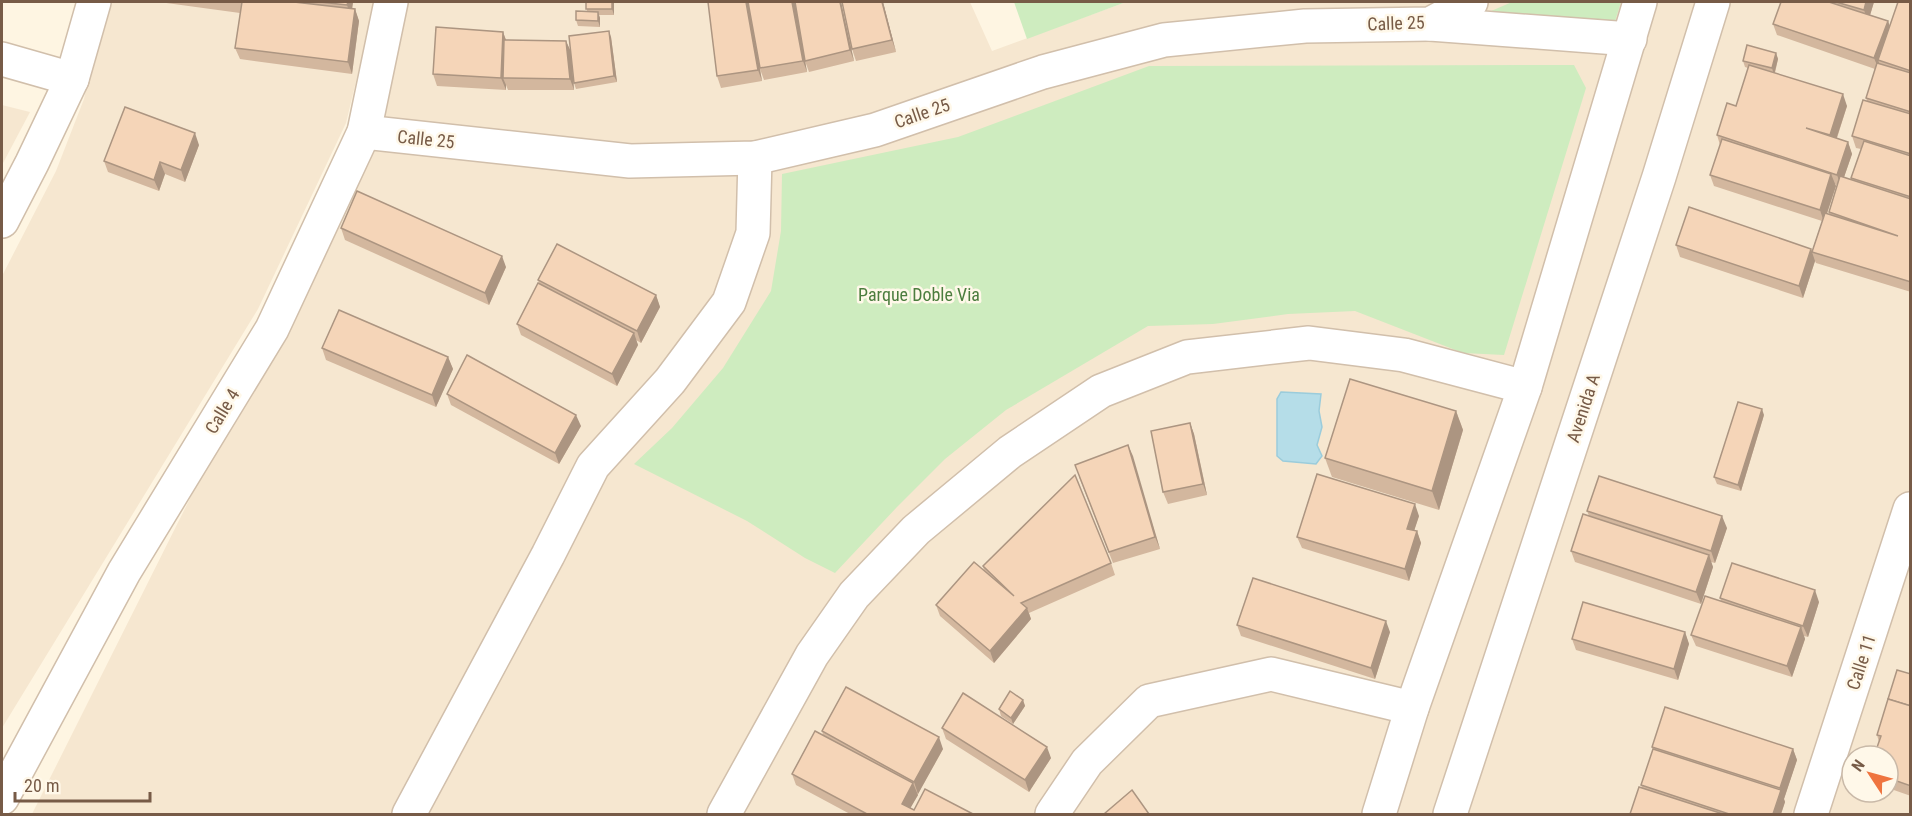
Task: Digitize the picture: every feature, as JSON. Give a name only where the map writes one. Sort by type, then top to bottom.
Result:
[{"type":"street","points":[[2,221],[72,79],[94,2]]},
{"type":"street","name":"Calle 4","points":[[2,798],[124,572],[272,329],[364,132],[391,2]]},
{"type":"street","name":"Calle 25","points":[[364,132],[630,161],[754,158],[875,130],[1043,72],[1164,40],[1305,26],[1430,24],[1471,2]]},
{"type":"street","points":[[1379,814],[1412,708],[1525,387],[1640,2]]},
{"type":"street","name":"Avenida A","points":[[1450,814],[1659,177],[1713,2]]},
{"type":"street","points":[[1430,24],[1630,39]]},
{"type":"street","points":[[2,59],[72,79]]},
{"type":"street","points":[[409,814],[548,555],[593,466],[670,381],[729,302],[753,233],[754,158]]},
{"type":"street","points":[[724,814],[813,655],[854,595],[916,530],[1010,452],[1101,391],[1187,357],[1309,343],[1404,355],[1525,387]]},
{"type":"street","name":"Calle 11","points":[[1811,814],[1911,509]]},
{"type":"street","points":[[1052,814],[1087,762],[1149,701],[1271,674],[1412,708]]},
{"type":"shaded area","points":[[104,2],[375,2],[346,123],[258,309],[2,728],[2,276],[56,171],[84,99]]},
{"type":"shaded area","points":[[399,2],[970,2],[992,51],[1126,2],[1910,2],[1910,814],[32,814],[353,173]]},
{"type":"shaded area","points":[[2,105],[30,112],[2,165]]},
{"type":"green space","points":[[1014,2],[1126,2],[1027,39]]},
{"type":"green space","points":[[1512,2],[1621,2],[1613,28],[1482,15]]},
{"type":"green space","name":"Parque Doble Via","points":[[1574,65],[1586,88],[1504,355],[1463,353],[1355,311],[1288,314],[1213,324],[1148,326],[1006,410],[945,459],[835,573],[805,558],[747,521],[634,464],[672,428],[723,368],[771,291],[781,231],[782,174],[958,137],[1149,66]]},
{"type":"water","points":[[1281,392],[1321,394],[1319,411],[1322,427],[1317,445],[1322,456],[1316,464],[1283,461],[1277,456],[1277,399]]},
{"type":"building","points":[[242,2],[294,2],[355,9],[348,62],[235,48]]},
{"type":"building","points":[[320,2],[348,2],[347,5]]},
{"type":"building","points":[[586,2],[612,2],[612,9],[586,9]]},
{"type":"building","points":[[708,2],[746,2],[758,70],[717,76]]},
{"type":"building","points":[[748,2],[792,2],[803,61],[760,68]]},
{"type":"building","points":[[795,2],[840,2],[850,50],[805,61]]},
{"type":"building","points":[[842,2],[882,2],[892,40],[852,49]]},
{"type":"building","points":[[1781,2],[1829,2],[1888,21],[1874,58],[1773,24]]},
{"type":"building","points":[[1836,2],[1866,2],[1864,10]]},
{"type":"building","points":[[1898,2],[1911,2],[1911,71],[1878,60]]},
{"type":"building","points":[[576,11],[598,12],[598,21],[576,20]]},
{"type":"building","points":[[436,27],[503,32],[501,78],[433,74]]},
{"type":"building","points":[[609,31],[614,76],[574,83],[569,36]]},
{"type":"building","points":[[504,40],[566,41],[570,79],[503,78]]},
{"type":"building","points":[[1747,45],[1776,53],[1772,68],[1743,61]]},
{"type":"building","points":[[1877,63],[1911,73],[1911,112],[1866,98]]},
{"type":"building","points":[[1749,65],[1843,94],[1830,135],[1806,128],[1848,142],[1837,175],[1717,135],[1727,103],[1736,106]]},
{"type":"building","points":[[1863,100],[1911,114],[1911,154],[1852,136]]},
{"type":"building","points":[[125,107],[195,133],[181,170],[160,162],[154,180],[104,161]]},
{"type":"building","points":[[1722,139],[1831,174],[1820,210],[1710,175]]},
{"type":"building","points":[[1864,141],[1911,156],[1911,197],[1851,178]]},
{"type":"building","points":[[1840,176],[1911,199],[1911,282],[1812,252],[1825,213],[1898,236],[1829,212]]},
{"type":"building","points":[[357,191],[502,256],[485,293],[341,228]]},
{"type":"building","points":[[1689,207],[1811,249],[1799,286],[1676,245]]},
{"type":"building","points":[[557,244],[656,295],[637,331],[538,280]]},
{"type":"building","points":[[538,283],[634,333],[612,374],[517,324]]},
{"type":"building","points":[[339,310],[448,357],[432,395],[322,348]]},
{"type":"building","points":[[467,355],[576,415],[555,453],[447,394]]},
{"type":"building","points":[[1350,379],[1456,411],[1432,491],[1325,458]]},
{"type":"building","points":[[1738,402],[1762,409],[1738,485],[1714,477]]},
{"type":"building","points":[[1190,423],[1203,484],[1163,492],[1151,431]]},
{"type":"building","points":[[1128,445],[1155,537],[1109,552],[1075,465]]},
{"type":"building","points":[[1317,474],[1415,504],[1407,529],[1417,531],[1405,569],[1297,537]]},
{"type":"building","points":[[1075,475],[1111,563],[1021,603],[1027,608],[990,651],[936,605],[974,562],[1014,596],[983,566]]},
{"type":"building","points":[[1599,476],[1722,516],[1711,551],[1587,511]]},
{"type":"building","points":[[1583,514],[1709,555],[1696,592],[1571,551]]},
{"type":"building","points":[[1732,563],[1815,590],[1803,626],[1720,598]]},
{"type":"building","points":[[1253,578],[1386,621],[1371,668],[1237,625]]},
{"type":"building","points":[[1705,596],[1801,627],[1787,666],[1691,635]]},
{"type":"building","points":[[1583,602],[1685,632],[1674,669],[1572,639]]},
{"type":"building","points":[[1897,670],[1911,674],[1911,706],[1888,699]]},
{"type":"building","points":[[846,687],[939,737],[914,782],[822,731]]},
{"type":"building","points":[[1010,691],[1023,700],[1011,718],[999,709]]},
{"type":"building","points":[[963,693],[1047,747],[1025,780],[942,728]]},
{"type":"building","points":[[1888,699],[1911,706],[1911,786],[1900,782],[1900,744],[1878,744],[1881,736],[1877,735]]},
{"type":"building","points":[[1665,707],[1793,749],[1780,788],[1652,747]]},
{"type":"building","points":[[815,731],[913,783],[902,804],[914,810],[925,789],[973,814],[867,814],[792,774]]},
{"type":"building","points":[[1653,749],[1781,790],[1773,814],[1729,814],[1641,785]]},
{"type":"building","points":[[1639,787],[1723,814],[1630,814]]},
{"type":"building","points":[[1132,790],[1149,814],[1104,814]]}]
